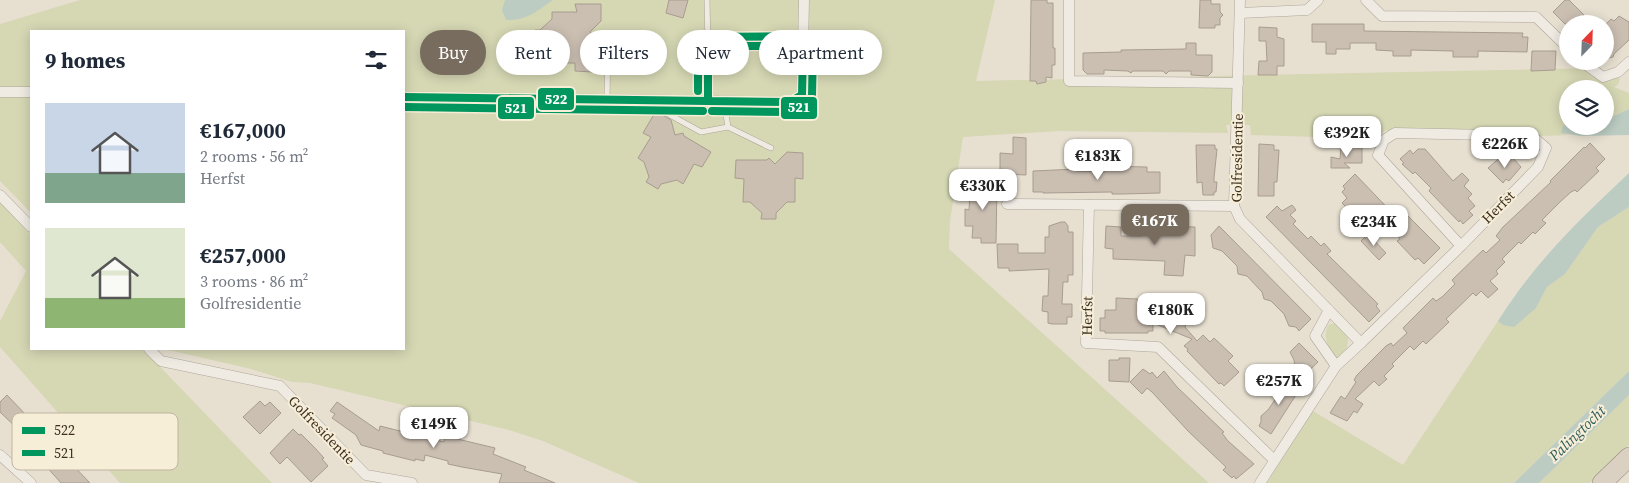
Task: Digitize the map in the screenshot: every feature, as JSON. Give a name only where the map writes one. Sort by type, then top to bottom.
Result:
[{"type":"highway","points":[[1602,483],[1629,457]]},
{"type":"street","points":[[803,30],[804,0]]},
{"type":"street","points":[[1070,0],[1069,81],[1238,83]]},
{"type":"street","name":"Golfresidentie","points":[[1240,0],[1234,206],[1240,219],[1361,343]]},
{"type":"street","points":[[1241,13],[1307,10],[1318,0]]},
{"type":"street","points":[[1366,0],[1382,16],[1536,17],[1559,39]]},
{"type":"street","points":[[1594,70],[1603,76],[1618,72],[1629,62]]},
{"type":"street","points":[[708,75],[708,102]]},
{"type":"street","points":[[405,98],[789,102],[802,95],[802,75]]},
{"type":"street","points":[[0,92],[30,92]]},
{"type":"street","name":"Herfst","points":[[1361,343],[1461,246],[1538,166],[1546,148],[1532,136],[1395,133],[1384,140],[1378,155],[1461,246]]},
{"type":"street","points":[[0,195],[30,227]]},
{"type":"street","points":[[1008,204],[1234,206]]},
{"type":"street","name":"Herfst","points":[[1089,205],[1086,343],[1158,347],[1274,460]]},
{"type":"street","points":[[1329,310],[1315,336],[1336,366]]},
{"type":"street","points":[[1260,483],[1336,366],[1361,343]]},
{"type":"street","name":"Golfresidentie","points":[[150,350],[161,362],[280,386],[366,475],[412,483]]},
{"type":"street","points":[[0,455],[12,466]]},
{"type":"street","points":[[17,470],[31,483]]},
{"type":"lane","points":[[706,0],[707,30]]},
{"type":"lane","points":[[607,75],[607,100]]},
{"type":"lane","points":[[651,101],[702,132],[728,128],[771,148]]},
{"type":"lane","points":[[724,102],[728,128]]},
{"type":"green space","points":[[80,0],[995,0],[976,81],[1559,69],[1602,70],[1620,79],[1618,85],[1614,87],[1614,80],[1559,80],[1559,135],[1570,135],[1537,136],[1533,130],[1397,129],[1384,131],[1375,139],[1251,135],[1250,125],[1226,125],[1228,133],[1059,131],[963,137],[950,221],[949,249],[1209,483],[639,483],[543,441],[509,430],[310,383],[292,382],[251,369],[168,350],[405,350],[405,30],[30,30],[30,212],[0,181],[0,24]]},
{"type":"green space","points":[[1614,87],[1629,93],[1629,109],[1614,116]]},
{"type":"green space","points":[[0,203],[30,234],[30,350],[144,350],[272,483],[120,483],[109,470],[178,470],[178,413],[58,413],[0,347],[0,321],[26,271],[0,242]]},
{"type":"green space","points":[[1629,207],[1629,371],[1514,483],[1267,483],[1313,411],[1403,465],[1498,321],[1503,325],[1536,308],[1547,287],[1565,274],[1598,227]]},
{"type":"green space","points":[[1335,323],[1348,336],[1346,350],[1337,359],[1326,339],[1328,325]]},
{"type":"green space","points":[[1629,395],[1629,445],[1590,483],[1539,483]]},
{"type":"water","points":[[505,0],[553,0],[525,17],[506,20],[502,10]]},
{"type":"water","points":[[1629,109],[1629,135],[1581,136],[1574,135],[1614,135],[1614,116]]},
{"type":"water","points":[[1629,173],[1629,207],[1598,227],[1565,274],[1547,287],[1536,308],[1514,327],[1503,325],[1498,321],[1527,280],[1559,242]]},
{"type":"water","name":"Palingtocht","points":[[1629,371],[1629,395],[1539,483],[1514,483]]},
{"type":"building","points":[[669,0],[688,0],[683,18],[666,13]]},
{"type":"building","points":[[1031,0],[1047,0],[1047,3],[1053,3],[1055,65],[1052,65],[1052,78],[1046,77],[1046,82],[1037,84],[1036,81],[1030,81]]},
{"type":"building","points":[[1200,0],[1211,0],[1211,4],[1220,4],[1220,12],[1223,15],[1220,18],[1220,25],[1215,25],[1215,28],[1199,28]]},
{"type":"building","points":[[1565,0],[1569,0],[1584,15],[1559,15],[1559,18],[1553,12]]},
{"type":"building","points":[[575,4],[601,4],[601,21],[592,30],[580,30],[580,71],[575,71],[575,63],[570,63],[570,30],[540,30],[552,19],[552,12],[577,12]]},
{"type":"building","points":[[1619,16],[1629,22],[1629,40],[1614,54],[1614,21]]},
{"type":"building","points":[[1312,24],[1364,24],[1364,31],[1523,33],[1522,37],[1528,37],[1527,52],[1478,51],[1478,57],[1453,57],[1453,51],[1411,50],[1411,56],[1393,56],[1393,51],[1376,50],[1376,43],[1350,43],[1350,49],[1336,49],[1336,54],[1326,54],[1326,42],[1312,42]]},
{"type":"building","points":[[1259,27],[1277,28],[1277,37],[1284,39],[1284,66],[1277,66],[1277,75],[1258,75],[1259,61],[1267,61],[1266,41],[1259,41]]},
{"type":"building","points":[[1186,43],[1196,43],[1196,55],[1212,55],[1212,72],[1208,76],[1191,75],[1191,71],[1169,71],[1166,74],[1163,71],[1133,71],[1131,73],[1128,71],[1104,70],[1104,74],[1087,74],[1083,70],[1083,53],[1121,52],[1121,50],[1186,49]]},
{"type":"building","points":[[1532,51],[1556,51],[1555,70],[1531,71]]},
{"type":"building","points":[[656,111],[671,120],[675,135],[683,133],[684,136],[711,152],[702,167],[694,164],[683,184],[677,180],[661,184],[658,189],[646,182],[649,177],[644,162],[638,158],[651,137],[643,133]]},
{"type":"building","points":[[1013,137],[1026,138],[1026,175],[1000,174],[1000,153],[1013,154]]},
{"type":"building","points":[[1590,143],[1605,159],[1596,168],[1599,171],[1577,192],[1575,190],[1571,192],[1560,202],[1542,220],[1546,223],[1535,234],[1533,232],[1521,244],[1519,242],[1502,259],[1505,262],[1496,271],[1498,274],[1490,281],[1498,289],[1488,298],[1481,291],[1476,296],[1473,293],[1446,319],[1449,322],[1426,344],[1423,341],[1414,350],[1410,346],[1392,364],[1394,366],[1384,376],[1387,379],[1379,386],[1374,381],[1355,399],[1363,404],[1357,413],[1354,411],[1347,421],[1330,413],[1341,396],[1345,399],[1356,382],[1354,380],[1357,375],[1386,346],[1391,343],[1393,346],[1407,333],[1403,328],[1433,298],[1436,301],[1442,297],[1455,284],[1452,280],[1483,250],[1486,253],[1500,240],[1496,236],[1503,227]]},
{"type":"building","points":[[1259,144],[1274,145],[1274,150],[1279,150],[1277,182],[1274,182],[1274,196],[1258,196]]},
{"type":"building","points":[[1196,145],[1215,145],[1215,149],[1217,149],[1214,182],[1217,182],[1214,195],[1203,195],[1202,182],[1197,183]]},
{"type":"building","points":[[1341,147],[1362,148],[1362,163],[1344,163],[1350,168],[1331,168],[1331,157],[1340,159]]},
{"type":"building","points":[[1418,149],[1425,149],[1453,181],[1462,173],[1469,180],[1464,186],[1472,194],[1468,198],[1475,206],[1469,211],[1473,215],[1463,224],[1429,191],[1431,188],[1415,172],[1413,174],[1402,164],[1404,163],[1400,159],[1410,150],[1413,154]]},
{"type":"building","points":[[787,152],[803,153],[803,179],[795,178],[795,202],[787,202],[776,213],[776,219],[761,219],[762,213],[750,202],[743,202],[744,179],[735,178],[736,160],[767,160],[769,158],[775,164]]},
{"type":"building","points":[[1503,155],[1509,161],[1512,157],[1521,167],[1509,181],[1506,179],[1503,183],[1488,168]]},
{"type":"building","points":[[1104,166],[1147,167],[1147,172],[1160,172],[1160,193],[1033,192],[1033,171],[1077,169],[1077,171],[1104,172]]},
{"type":"building","points":[[1355,174],[1399,220],[1402,222],[1408,216],[1440,248],[1424,264],[1418,258],[1415,260],[1397,241],[1400,239],[1382,220],[1370,232],[1342,203],[1347,198],[1342,192],[1345,189],[1343,186]]},
{"type":"building","points":[[986,177],[997,183],[996,243],[981,243],[981,238],[972,238],[973,226],[965,226],[965,209],[969,210],[970,193],[973,194],[974,181],[979,181]]},
{"type":"building","points":[[1292,205],[1296,210],[1290,215],[1296,221],[1293,224],[1308,239],[1311,236],[1321,246],[1324,243],[1331,251],[1327,254],[1378,304],[1376,306],[1380,311],[1369,322],[1266,217],[1277,206],[1282,211]]},
{"type":"building","points":[[1065,222],[1068,226],[1068,232],[1073,232],[1073,275],[1068,275],[1068,282],[1063,282],[1062,304],[1072,304],[1072,317],[1067,317],[1067,324],[1052,324],[1048,323],[1048,312],[1042,311],[1043,296],[1048,296],[1049,269],[1009,271],[1009,268],[998,268],[997,244],[1018,244],[1018,253],[1045,253],[1045,237],[1049,237],[1049,226]]},
{"type":"building","points":[[1106,226],[1121,227],[1121,236],[1142,236],[1142,227],[1146,226],[1195,227],[1195,256],[1185,255],[1183,276],[1164,275],[1165,261],[1113,259],[1113,249],[1105,248]]},
{"type":"building","points":[[1219,226],[1311,319],[1299,331],[1296,327],[1289,326],[1284,314],[1271,301],[1264,299],[1262,292],[1247,276],[1238,274],[1237,266],[1222,251],[1213,248],[1211,235]]},
{"type":"building","points":[[1368,234],[1386,253],[1379,260],[1361,241]]},
{"type":"building","points":[[1116,298],[1138,299],[1138,310],[1148,310],[1148,318],[1167,319],[1174,300],[1183,304],[1181,310],[1189,314],[1185,327],[1197,341],[1203,335],[1210,342],[1214,338],[1233,356],[1228,361],[1239,372],[1224,386],[1221,383],[1219,384],[1184,346],[1192,339],[1153,323],[1153,331],[1148,331],[1148,333],[1105,333],[1105,331],[1100,331],[1100,318],[1105,318],[1105,310],[1116,310]]},
{"type":"building","points":[[1299,343],[1318,362],[1297,382],[1294,360],[1290,352]]},
{"type":"building","points":[[1119,358],[1130,358],[1129,382],[1109,381],[1109,360],[1119,360]]},
{"type":"building","points":[[1143,369],[1150,374],[1152,372],[1157,378],[1164,371],[1177,387],[1224,432],[1222,433],[1228,441],[1254,464],[1236,479],[1234,476],[1232,478],[1223,470],[1226,467],[1189,432],[1152,392],[1147,388],[1142,394],[1130,382]]},
{"type":"building","points":[[1288,378],[1301,387],[1271,434],[1259,426],[1261,416],[1268,410],[1279,394],[1280,386]]},
{"type":"building","points":[[7,395],[24,413],[12,413],[12,423],[0,412],[0,402]]},
{"type":"building","points":[[260,401],[265,406],[270,402],[281,413],[260,434],[243,417]]},
{"type":"building","points":[[337,402],[379,431],[380,426],[444,442],[445,436],[495,448],[493,454],[526,467],[524,470],[555,483],[499,483],[502,474],[448,464],[448,461],[425,455],[424,461],[415,459],[415,461],[361,445],[356,435],[332,418],[335,414],[330,411]]},
{"type":"building","points":[[293,429],[314,447],[324,458],[322,459],[328,466],[311,482],[287,457],[280,464],[270,453]]},
{"type":"building","points":[[49,470],[78,470],[90,483],[61,483]]},
{"type":"transit line","name":"521","points":[[698,91],[698,45],[704,37],[803,36],[811,41],[813,46],[812,96],[808,103],[790,112],[712,111]]},
{"type":"transit line","name":"522","points":[[708,46],[803,46],[802,95],[789,102],[708,101],[708,46]]},
{"type":"transit line","name":"522","points":[[405,97],[708,101]]},
{"type":"transit line","name":"521","points":[[405,107],[703,111]]}]
